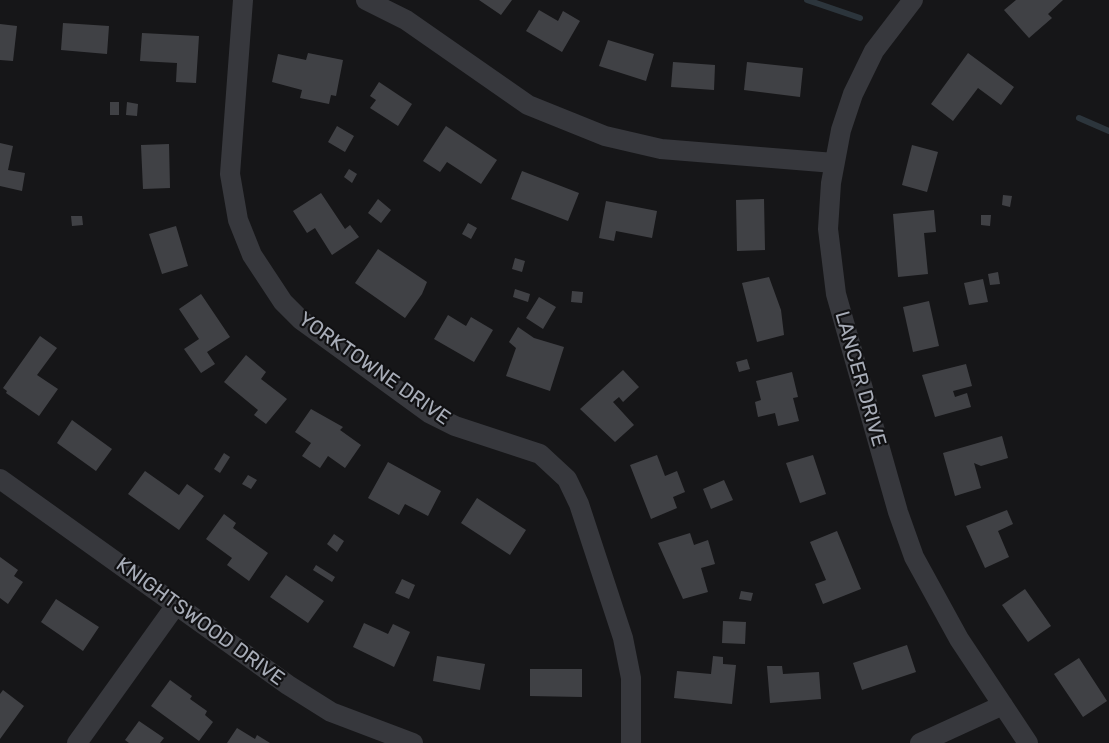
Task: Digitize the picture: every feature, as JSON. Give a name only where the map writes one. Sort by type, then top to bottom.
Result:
[{"type":"street","name":"YORKTOWNE DRIVE","points":[[243,0],[230,174],[238,220],[252,255],[283,302],[301,320],[429,413],[466,430],[540,454],[567,479],[579,504],[622,638],[631,678],[632,743]]},
{"type":"street","points":[[366,0],[406,20],[528,105],[605,136],[661,149],[834,163]]},
{"type":"street","name":"LANCER DRIVE","points":[[913,0],[885,34],[853,94],[834,163],[828,229],[836,294],[898,512],[914,557],[936,600],[1028,743]]},
{"type":"street","name":"KNIGHTSWOOD DRIVE","points":[[0,479],[288,685],[331,712],[365,727],[412,743]]},
{"type":"street","points":[[77,743],[176,605]]},
{"type":"street","points":[[920,743],[1004,705]]},
{"type":"building","points":[[479,0],[512,0],[501,15]]},
{"type":"building","points":[[1016,0],[1063,0],[1048,14],[1052,18],[1029,38],[1004,10]]},
{"type":"building","points":[[539,10],[558,21],[563,11],[580,21],[562,52],[526,31]]},
{"type":"building","points":[[63,23],[109,26],[107,54],[61,50]]},
{"type":"building","points":[[0,24],[17,26],[13,61],[0,60]]},
{"type":"building","points":[[142,33],[199,36],[196,83],[176,82],[177,63],[140,61]]},
{"type":"building","points":[[608,40],[654,54],[646,81],[599,66]]},
{"type":"building","points":[[308,53],[343,60],[336,96],[331,95],[329,104],[300,98],[302,90],[272,82],[278,54],[306,60]]},
{"type":"building","points":[[968,53],[1014,87],[1001,105],[978,88],[953,121],[931,104]]},
{"type":"building","points":[[673,62],[715,65],[714,90],[671,87]]},
{"type":"building","points":[[747,62],[803,68],[800,97],[744,90]]},
{"type":"building","points":[[379,82],[412,104],[398,126],[370,108],[376,100],[370,96]]},
{"type":"building","points":[[110,102],[119,102],[119,115],[110,115]]},
{"type":"building","points":[[127,102],[138,104],[137,116],[126,115]]},
{"type":"building","points":[[337,126],[354,136],[345,152],[328,142]]},
{"type":"building","points":[[446,126],[497,160],[481,184],[447,162],[440,172],[423,161]]},
{"type":"building","points":[[0,143],[13,146],[8,170],[25,173],[22,191],[0,186]]},
{"type":"building","points":[[169,144],[170,188],[143,189],[141,145]]},
{"type":"building","points":[[912,145],[938,152],[927,192],[902,185]]},
{"type":"building","points":[[349,169],[357,174],[352,183],[344,177]]},
{"type":"building","points":[[522,171],[579,193],[568,221],[511,199]]},
{"type":"building","points":[[321,193],[345,229],[350,225],[359,237],[332,255],[315,228],[307,233],[293,211]]},
{"type":"building","points":[[1003,195],[1012,196],[1010,207],[1002,205]]},
{"type":"building","points":[[378,199],[391,210],[381,223],[368,213]]},
{"type":"building","points":[[764,199],[765,250],[737,251],[736,200]]},
{"type":"building","points":[[606,201],[657,211],[652,238],[616,231],[614,241],[599,238]]},
{"type":"building","points":[[934,210],[936,232],[924,233],[928,274],[898,277],[893,214]]},
{"type":"building","points":[[981,215],[991,215],[990,226],[981,225]]},
{"type":"building","points":[[71,216],[82,216],[83,225],[72,226]]},
{"type":"building","points":[[468,223],[477,228],[471,239],[462,234]]},
{"type":"building","points":[[176,226],[188,266],[162,274],[149,234]]},
{"type":"building","points":[[378,249],[427,282],[422,294],[405,318],[355,283]]},
{"type":"building","points":[[515,258],[525,261],[522,272],[512,269]]},
{"type":"building","points":[[998,272],[1000,284],[990,285],[988,274]]},
{"type":"building","points":[[769,277],[781,310],[784,335],[757,342],[742,283]]},
{"type":"building","points":[[983,279],[988,302],[969,305],[964,283]]},
{"type":"building","points":[[515,289],[530,294],[528,302],[513,297]]},
{"type":"building","points":[[572,291],[583,292],[582,303],[571,302]]},
{"type":"building","points":[[201,294],[230,337],[207,352],[215,364],[201,373],[184,349],[199,339],[179,309]]},
{"type":"building","points":[[539,297],[556,307],[543,329],[526,318]]},
{"type":"building","points":[[929,301],[939,346],[913,352],[903,307]]},
{"type":"building","points":[[448,315],[466,326],[471,317],[493,330],[474,362],[434,339]]},
{"type":"building","points":[[518,327],[534,338],[564,347],[550,391],[506,376],[516,348],[509,342]]},
{"type":"building","points":[[40,336],[57,348],[37,375],[58,389],[39,416],[6,393],[7,391],[3,388]]},
{"type":"building","points":[[246,355],[266,372],[261,379],[287,399],[266,424],[254,415],[258,410],[224,382]]},
{"type":"building","points":[[747,359],[750,369],[739,372],[736,362]]},
{"type":"building","points":[[966,364],[972,386],[953,391],[955,397],[967,393],[971,407],[935,417],[922,375]]},
{"type":"building","points":[[623,370],[639,387],[623,402],[619,397],[613,402],[634,425],[615,442],[580,409]]},
{"type":"building","points":[[792,372],[798,397],[793,398],[799,421],[778,426],[775,413],[758,417],[755,402],[761,400],[756,381]]},
{"type":"building","points":[[311,409],[343,427],[340,430],[361,445],[345,468],[328,456],[320,468],[302,456],[311,443],[295,432]]},
{"type":"building","points":[[72,420],[112,449],[96,471],[57,443]]},
{"type":"building","points":[[1002,436],[1008,458],[981,466],[974,463],[981,488],[955,496],[943,453]]},
{"type":"building","points":[[224,453],[230,457],[220,473],[214,469]]},
{"type":"building","points":[[657,455],[665,476],[677,471],[685,492],[673,497],[677,508],[651,519],[630,465]]},
{"type":"building","points":[[813,455],[826,494],[800,503],[786,463]]},
{"type":"building","points":[[388,462],[441,491],[428,516],[405,504],[399,515],[368,498]]},
{"type":"building","points":[[145,471],[179,495],[187,484],[204,496],[179,530],[128,494]]},
{"type":"building","points":[[248,475],[257,480],[251,489],[242,484]]},
{"type":"building","points":[[724,480],[733,500],[711,509],[703,489]]},
{"type":"building","points":[[477,498],[526,530],[510,555],[461,523]]},
{"type":"building","points":[[1007,510],[1013,524],[998,531],[1009,557],[985,568],[966,526]]},
{"type":"building","points":[[224,514],[236,523],[233,528],[268,553],[249,581],[227,565],[232,558],[206,539]]},
{"type":"building","points":[[837,531],[861,589],[823,604],[815,584],[826,580],[810,542]]},
{"type":"building","points":[[690,533],[694,545],[708,540],[715,564],[701,568],[708,592],[683,599],[658,543]]},
{"type":"building","points":[[334,534],[344,541],[337,552],[327,544]]},
{"type":"building","points":[[0,557],[18,570],[14,576],[23,582],[8,604],[0,598]]},
{"type":"building","points":[[316,565],[335,577],[332,582],[313,570]]},
{"type":"building","points":[[286,575],[324,601],[308,623],[270,597]]},
{"type":"building","points":[[402,579],[415,585],[409,599],[395,593]]},
{"type":"building","points":[[1025,589],[1051,626],[1028,642],[1002,605]]},
{"type":"building","points":[[741,591],[753,593],[751,601],[739,599]]},
{"type":"building","points":[[56,599],[99,627],[83,651],[41,622]]},
{"type":"building","points":[[723,621],[746,622],[745,644],[722,643]]},
{"type":"building","points":[[364,623],[388,634],[393,624],[410,632],[394,667],[353,647]]},
{"type":"building","points":[[907,645],[916,672],[862,690],[853,663]]},
{"type":"building","points":[[437,656],[485,664],[480,690],[433,681]]},
{"type":"building","points":[[713,656],[723,657],[723,664],[736,665],[732,704],[674,698],[677,671],[711,674]]},
{"type":"building","points":[[1079,658],[1107,701],[1083,717],[1054,674]]},
{"type":"building","points":[[767,666],[782,666],[783,674],[819,672],[821,699],[770,703]]},
{"type":"building","points":[[530,669],[582,669],[582,697],[530,696]]},
{"type":"building","points":[[170,680],[192,696],[190,699],[207,711],[205,715],[213,722],[199,741],[151,706]]},
{"type":"building","points":[[3,690],[24,706],[0,739],[0,694]]},
{"type":"building","points":[[139,721],[164,738],[160,743],[129,743],[125,740]]},
{"type":"building","points":[[237,728],[255,739],[257,735],[270,743],[227,743]]},
{"type":"waterway","points":[[807,0],[860,18]]},
{"type":"waterway","points":[[1079,118],[1109,131]]}]
